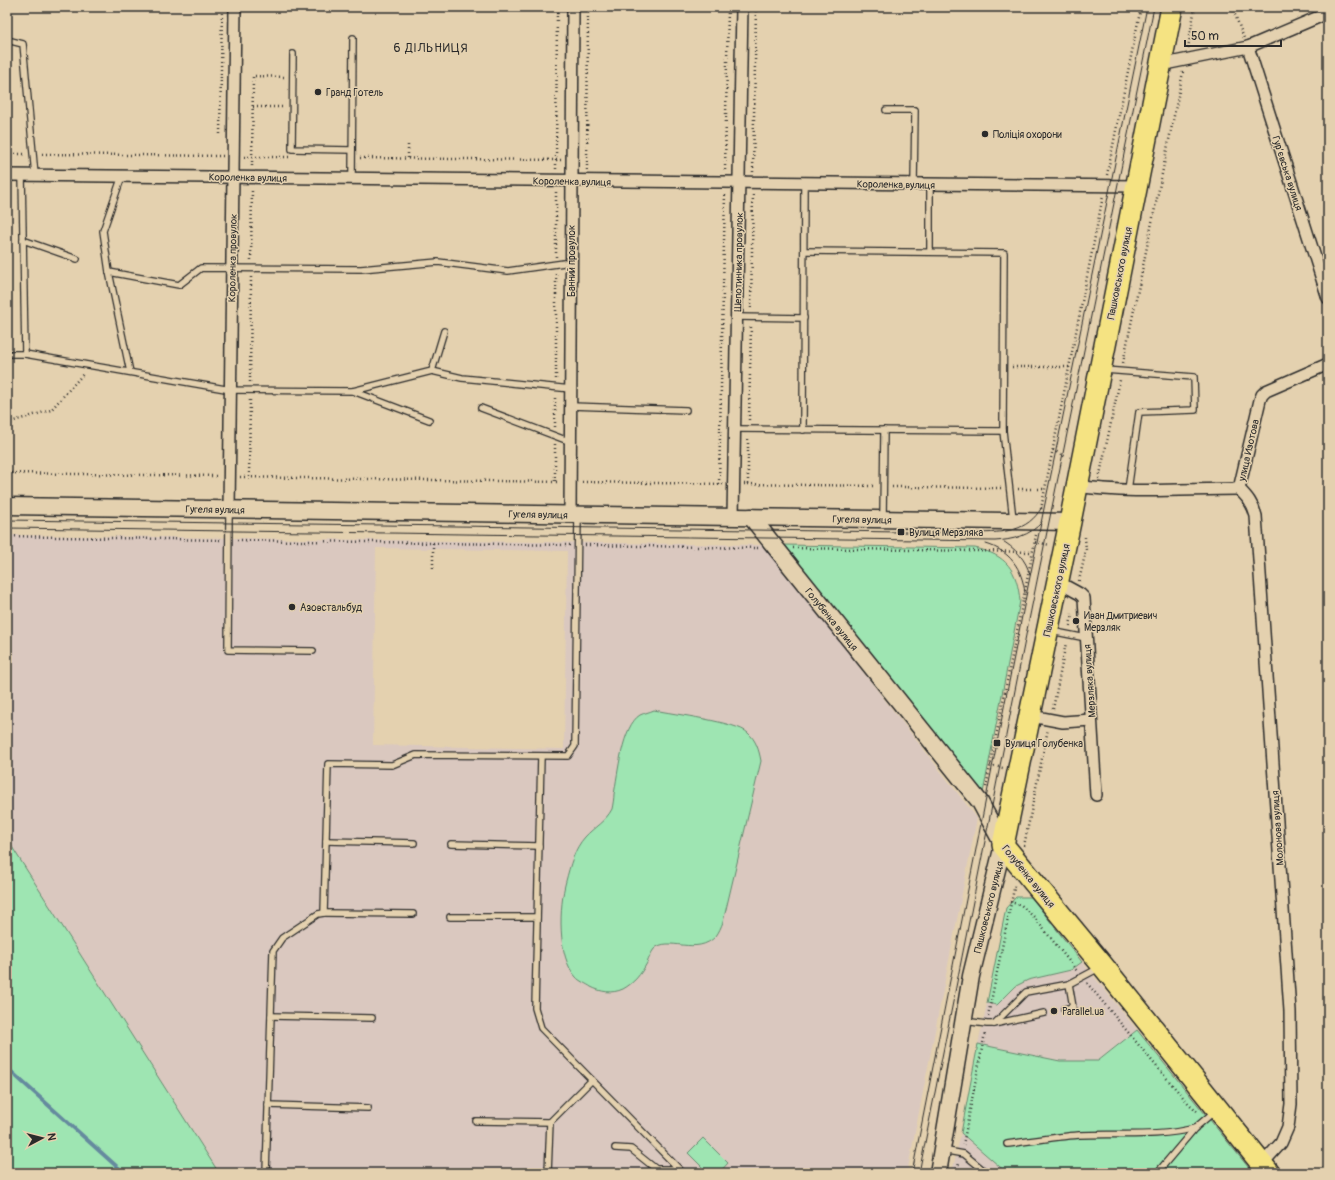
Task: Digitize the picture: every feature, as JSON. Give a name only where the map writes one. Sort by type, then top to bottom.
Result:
[{"type":"highway","name":"Пашковського вулиця","points":[[1003,845],[1040,718],[1048,631],[1058,582],[1077,528],[1077,486],[1172,7]]},
{"type":"highway","name":"Голубенка вулиця","points":[[1003,845],[1103,966],[1212,1114],[1266,1169]]},
{"type":"street","name":"Короленка провулок","points":[[229,509],[235,7]]},
{"type":"street","name":"Банний провулок","points":[[572,7],[570,482],[574,515]]},
{"type":"street","name":"Шепотинника провулок","points":[[733,517],[742,7]]},
{"type":"street","points":[[1160,65],[1248,47],[1328,13]]},
{"type":"street","name":"Гур’євська вулиця","points":[[1248,47],[1328,298]]},
{"type":"street","name":"Короленка вулиця","points":[[7,175],[1136,186]]},
{"type":"street","name":"улица Изотова","points":[[1077,486],[1098,489],[1128,490],[1239,489],[1262,395],[1266,391],[1328,364]]},
{"type":"street","name":"Молонова вулиця","points":[[1239,489],[1250,500],[1254,507],[1256,516],[1290,1011],[1292,1104],[1288,1127],[1281,1143],[1266,1169]]},
{"type":"street","name":"Гугеля вулиця","points":[[7,506],[1013,521],[1077,528]]},
{"type":"street","name":"Голубенка вулиця","points":[[751,517],[980,802],[1003,845]]},
{"type":"street","points":[[1058,582],[1077,592]]},
{"type":"street","name":"Мерзляка вулиця","points":[[1077,592],[1084,598],[1096,795]]},
{"type":"street","points":[[1040,718],[1063,722],[1091,720]]},
{"type":"street","name":"Пашковського вулиця","points":[[938,1173],[971,976],[1003,845]]},
{"type":"lane","points":[[352,178],[353,38]]},
{"type":"lane","points":[[7,40],[23,44],[35,175]]},
{"type":"lane","points":[[294,54],[292,149],[352,150]]},
{"type":"lane","points":[[886,110],[914,110],[914,184]]},
{"type":"lane","points":[[22,175],[24,354]]},
{"type":"lane","points":[[122,176],[103,231],[109,272],[130,372]]},
{"type":"lane","points":[[803,430],[804,183]]},
{"type":"lane","points":[[930,184],[930,252]]},
{"type":"lane","points":[[23,240],[77,259]]},
{"type":"lane","points":[[804,252],[1004,253],[1002,431],[1013,521]]},
{"type":"lane","points":[[109,272],[179,285],[201,268],[361,269],[438,262],[508,271],[571,262]]},
{"type":"lane","points":[[737,317],[804,318]]},
{"type":"lane","points":[[432,371],[444,331]]},
{"type":"lane","points":[[7,354],[24,354],[231,390],[353,391],[432,371],[462,378],[571,389]]},
{"type":"lane","points":[[1100,369],[1121,372],[1194,376],[1195,410],[1139,412],[1128,490]]},
{"type":"lane","points":[[353,391],[429,420]]},
{"type":"lane","points":[[571,406],[686,410]]},
{"type":"lane","points":[[481,408],[571,442]]},
{"type":"lane","points":[[735,429],[1002,431]]},
{"type":"lane","points":[[883,519],[884,430]]},
{"type":"lane","points":[[229,509],[228,650],[312,651]]},
{"type":"lane","points":[[324,913],[328,764],[392,765],[416,755],[568,756],[575,746],[578,545],[574,515]]},
{"type":"lane","points":[[1048,631],[1086,638]]},
{"type":"lane","points":[[541,756],[535,1008],[541,1028],[681,1171]]},
{"type":"lane","points":[[326,841],[414,843]]},
{"type":"lane","points":[[451,844],[539,846]]},
{"type":"lane","points":[[266,1173],[274,951],[282,938],[318,914],[413,914]]},
{"type":"lane","points":[[450,916],[537,917]]},
{"type":"lane","points":[[994,1024],[1026,992],[1068,984],[1103,966]]},
{"type":"lane","points":[[1064,1009],[1073,1006],[1068,984]]},
{"type":"lane","points":[[964,1021],[994,1024],[1044,1013]]},
{"type":"lane","points":[[271,1016],[372,1018]]},
{"type":"lane","points":[[548,1173],[550,1122],[592,1080]]},
{"type":"lane","points":[[268,1105],[368,1108]]},
{"type":"lane","points":[[1157,1173],[1195,1128],[1212,1114]]},
{"type":"lane","points":[[476,1121],[550,1122]]},
{"type":"lane","points":[[1007,1144],[1079,1135],[1127,1136],[1164,1134],[1195,1128]]},
{"type":"lane","points":[[615,1148],[631,1149],[656,1169],[681,1171]]},
{"type":"lane","points":[[942,1150],[961,1153],[987,1173]]},
{"type":"path","points":[[220,141],[222,7]]},
{"type":"path","points":[[555,482],[557,7]]},
{"type":"path","points":[[587,181],[588,7]]},
{"type":"path","points":[[720,484],[728,7]]},
{"type":"path","points":[[748,484],[756,7]]},
{"type":"path","points":[[1041,508],[1141,7]]},
{"type":"path","points":[[1098,489],[1195,7]]},
{"type":"path","points":[[1232,7],[1248,47]]},
{"type":"path","points":[[253,76],[293,77]]},
{"type":"path","points":[[253,107],[293,108]]},
{"type":"path","points":[[408,143],[408,158]]},
{"type":"path","points":[[220,148],[220,177]]},
{"type":"path","points":[[7,423],[52,410],[91,366]]},
{"type":"path","points":[[1003,367],[1069,367]]},
{"type":"path","points":[[7,473],[1045,489]]},
{"type":"path","points":[[1026,837],[1040,718],[1068,634],[1086,553],[1077,528]]},
{"type":"path","points":[[7,536],[1032,552],[986,788],[980,802]]},
{"type":"path","points":[[433,543],[433,568]]},
{"type":"path","points":[[961,1153],[1010,902],[1021,905],[1034,917],[1082,978],[1184,1099],[1212,1114]]},
{"type":"shaded area","points":[[7,535],[764,545],[977,818],[907,1173],[219,1173],[7,839]],"holes":[[[376,548],[567,551],[564,749],[373,745]]]},
{"type":"shaded area","points":[[1082,962],[1137,1030],[1098,1061],[1060,1061],[978,1044],[987,1003],[997,1005],[1021,982],[1071,970]]},
{"type":"shaded area","points":[[961,1133],[1007,1173],[952,1173]]},
{"type":"green space","points":[[785,545],[975,548],[986,551],[1003,560],[1013,572],[1019,590],[1020,601],[983,793]]},
{"type":"green space","points":[[654,710],[718,722],[742,729],[751,736],[755,742],[761,761],[723,922],[716,936],[708,942],[700,945],[660,945],[654,949],[642,971],[631,984],[619,991],[603,991],[591,987],[577,978],[565,957],[561,931],[564,891],[575,852],[588,833],[603,820],[612,809],[622,751],[629,729],[640,715]]},
{"type":"green space","points":[[7,839],[219,1173],[7,1173]]},
{"type":"green space","points":[[1016,897],[1031,897],[1082,962],[1071,970],[1028,980],[1016,986],[997,1005],[987,1003],[1006,908]]},
{"type":"green space","points":[[1137,1030],[1253,1173],[1007,1173],[961,1133],[978,1044],[1060,1061],[1098,1061]]},
{"type":"green space","points":[[703,1138],[728,1163],[719,1173],[708,1173],[688,1153]]},
{"type":"waterway","points":[[7,1068],[124,1173]]},
{"type":"tram line","points":[[912,1173],[1025,601],[1147,7]]},
{"type":"tram line","points":[[919,1173],[1028,625],[1154,7]]},
{"type":"tram line","points":[[7,520],[977,533],[1005,531],[1022,526],[1036,516],[1042,507]]},
{"type":"tram line","points":[[7,528],[995,541],[1008,540],[1026,534],[1042,522]]},
{"type":"tram line","points":[[1001,540],[1019,554],[1026,564],[1030,575]]},
{"type":"tram line","points":[[986,544],[1002,551],[1018,568],[1025,593]]},
{"type":"place","name":"Гранд Готель","points":[[318,92]]},
{"type":"place","name":"Поліція охорони","points":[[985,134]]},
{"type":"place","name":"Вулиця Мерзляка","points":[[901,532]]},
{"type":"place","name":"Азовстальбуд","points":[[292,607]]},
{"type":"place","name":"Иван Дмитриевич Мерзляк","points":[[1076,621]]},
{"type":"place","name":"Вулиця Голубенка","points":[[997,743]]},
{"type":"place","name":"Parallel.ua","points":[[1054,1011]]},
{"type":"district","name":"6 ДІЛЬНИЦЯ","points":[[431,48]]}]
